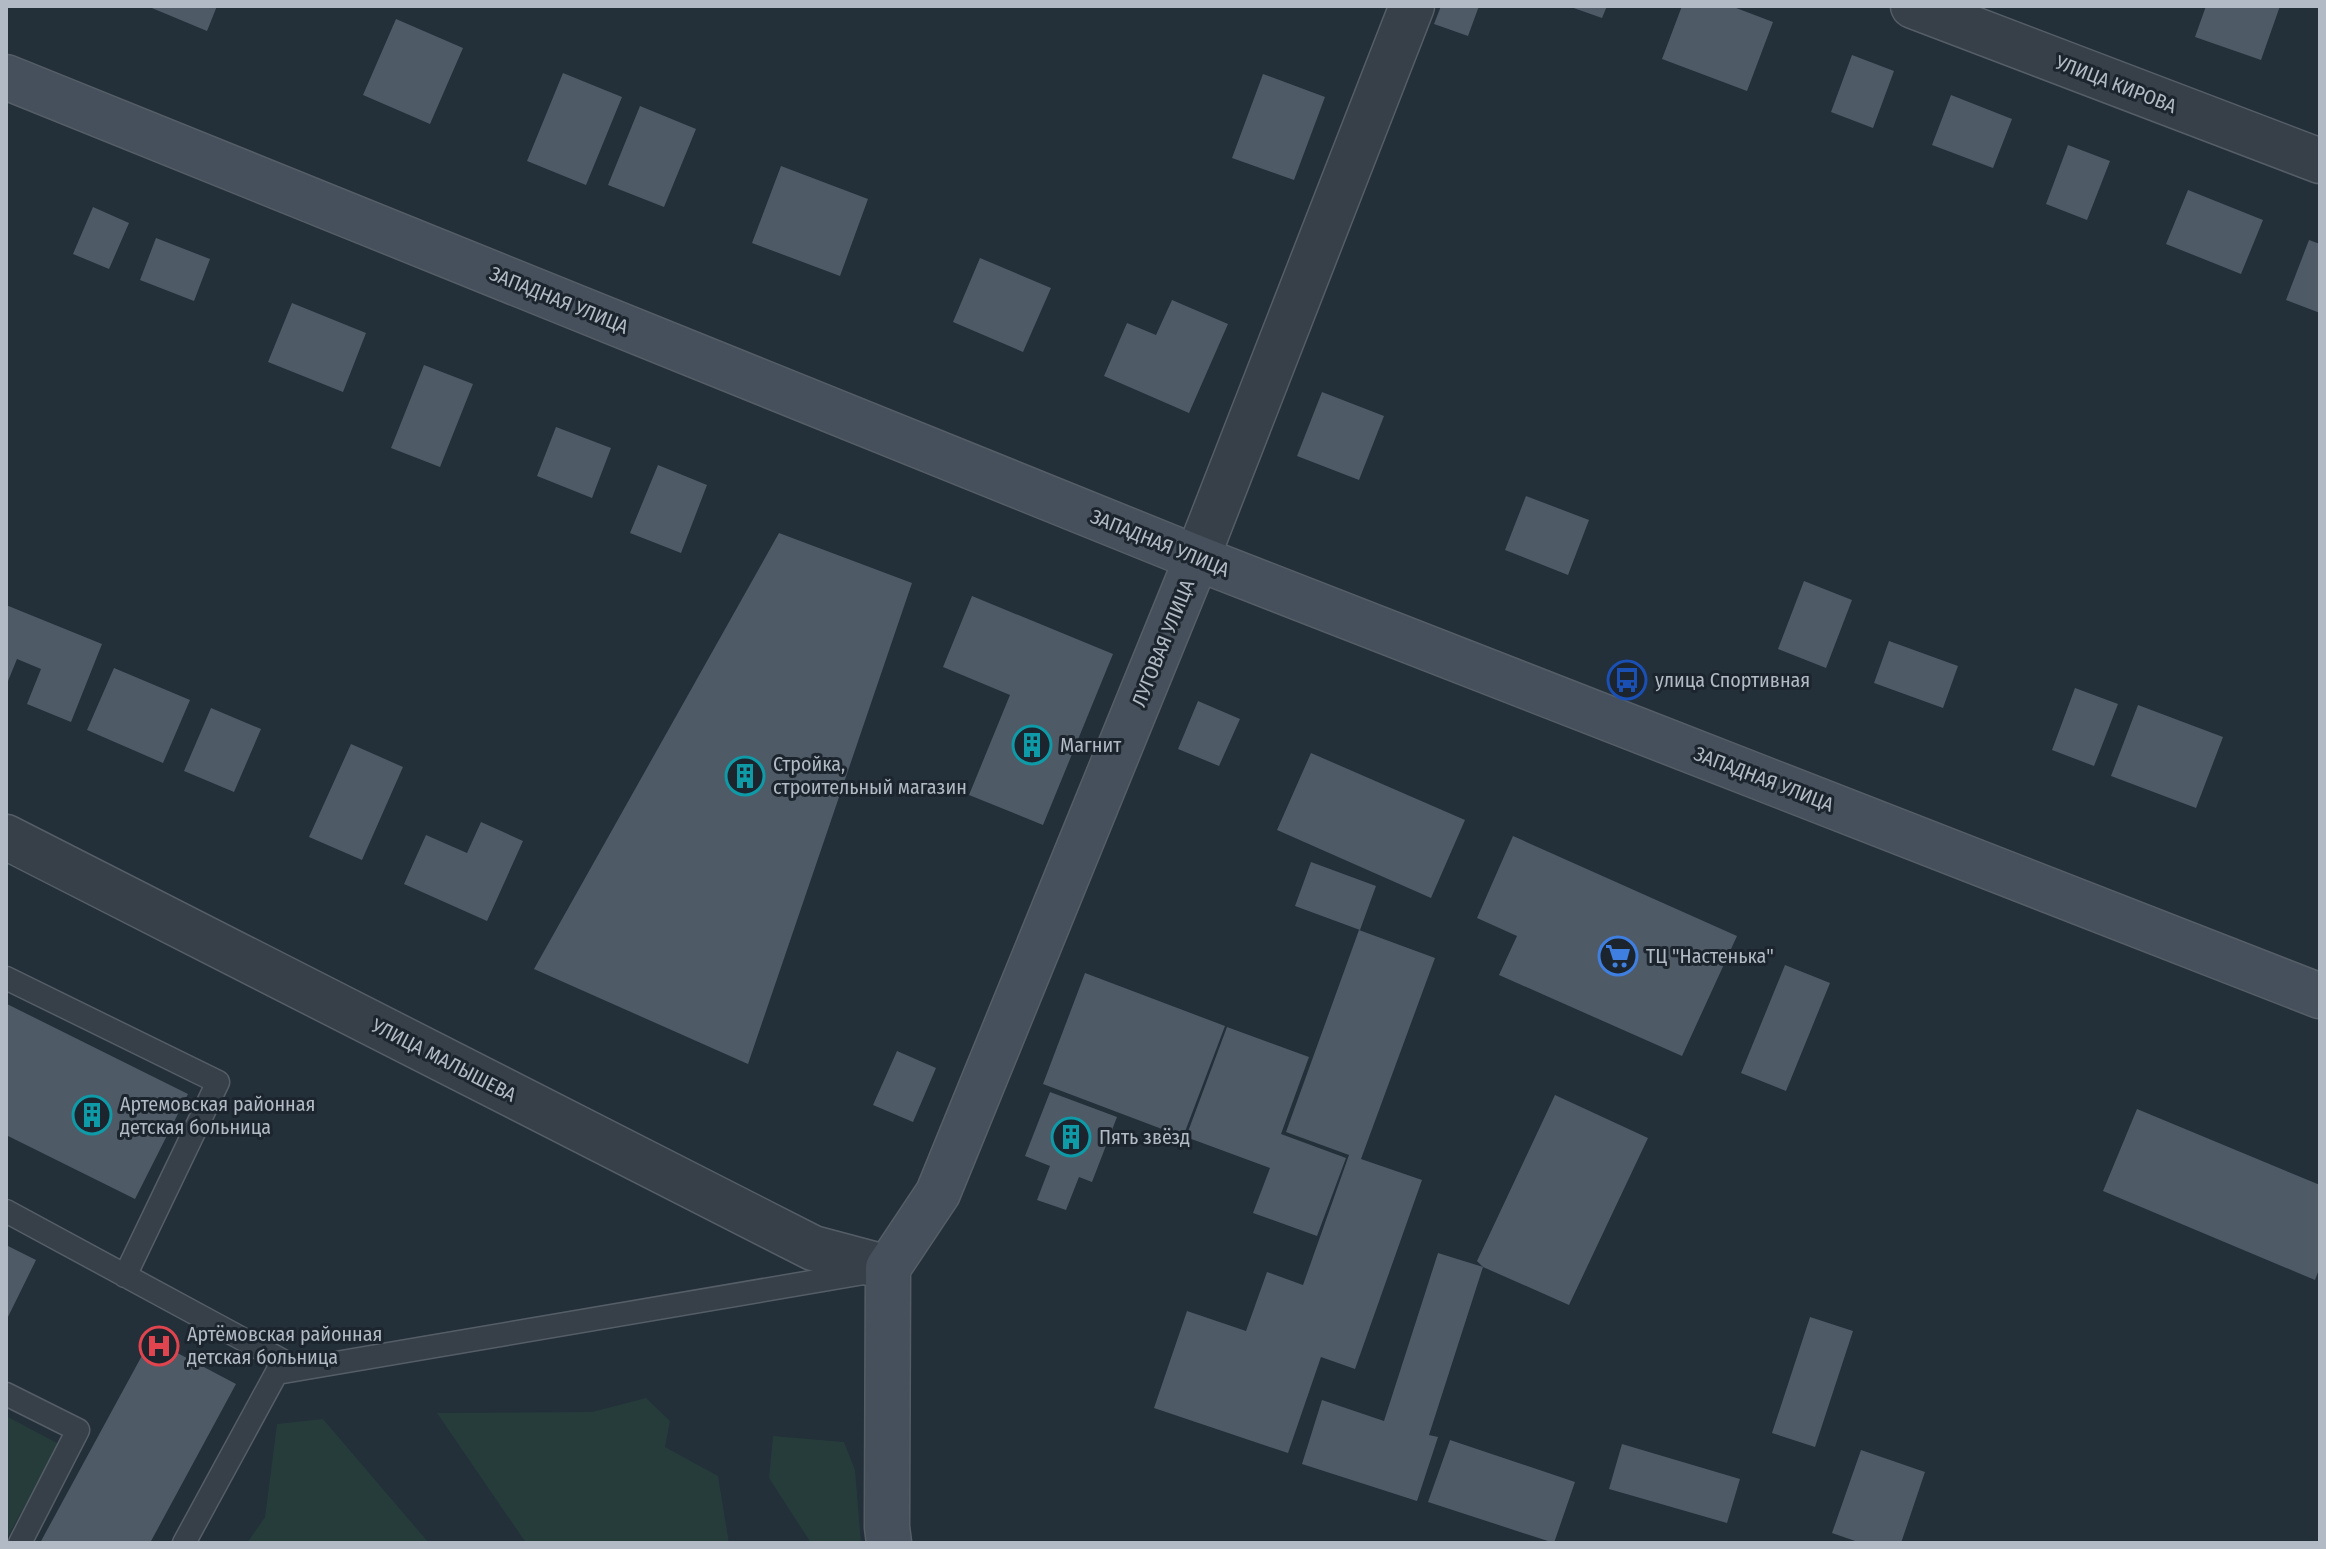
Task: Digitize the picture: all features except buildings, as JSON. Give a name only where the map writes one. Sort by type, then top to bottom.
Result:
[{"type":"street","name":"ЛУГОВАЯ УЛИЦА","points":[[888,1268],[938,1193],[1197,558],[1412,6]]},
{"type":"street","name":"УЛИЦА КИРОВА","points":[[1913,6],[2320,161]]},
{"type":"street","name":"ЗАПАДНАЯ УЛИЦА","points":[[6,77],[1197,558],[2320,996]]},
{"type":"street","name":"УЛИЦА МАЛЫШЕВА","points":[[6,837],[813,1248],[888,1268]]},
{"type":"street","points":[[888,1268],[889,1543]]},
{"type":"lane","points":[[6,978],[218,1082],[125,1276]]},
{"type":"lane","points":[[6,1211],[283,1361],[184,1543]]},
{"type":"lane","points":[[277,1373],[888,1268]]},
{"type":"lane","points":[[6,1394],[78,1430],[20,1543]]},
{"type":"green space","points":[[646,1398],[670,1421],[665,1447],[718,1476],[729,1543],[526,1543],[437,1413],[592,1412]]},
{"type":"green space","points":[[6,1416],[59,1444],[6,1540]]},
{"type":"green space","points":[[323,1419],[429,1543],[247,1543],[265,1517],[277,1424]]},
{"type":"green space","points":[[773,1436],[844,1442],[855,1470],[861,1543],[811,1543],[769,1478]]},
{"type":"place","name":"улица Спортивная","points":[[1627,680]]},
{"type":"place","name":"Магнит","points":[[1032,745]]},
{"type":"place","name":"Стройка, строительный магазин","points":[[745,776]]},
{"type":"place","name":"ТЦ \"Настенька\"","points":[[1618,956]]},
{"type":"place","name":"Артемовская районная детская больница","points":[[92,1115]]},
{"type":"place","name":"Пять звёзд","points":[[1071,1137]]},
{"type":"place","name":"Артёмовская районная детская больница","points":[[159,1346]]}]
